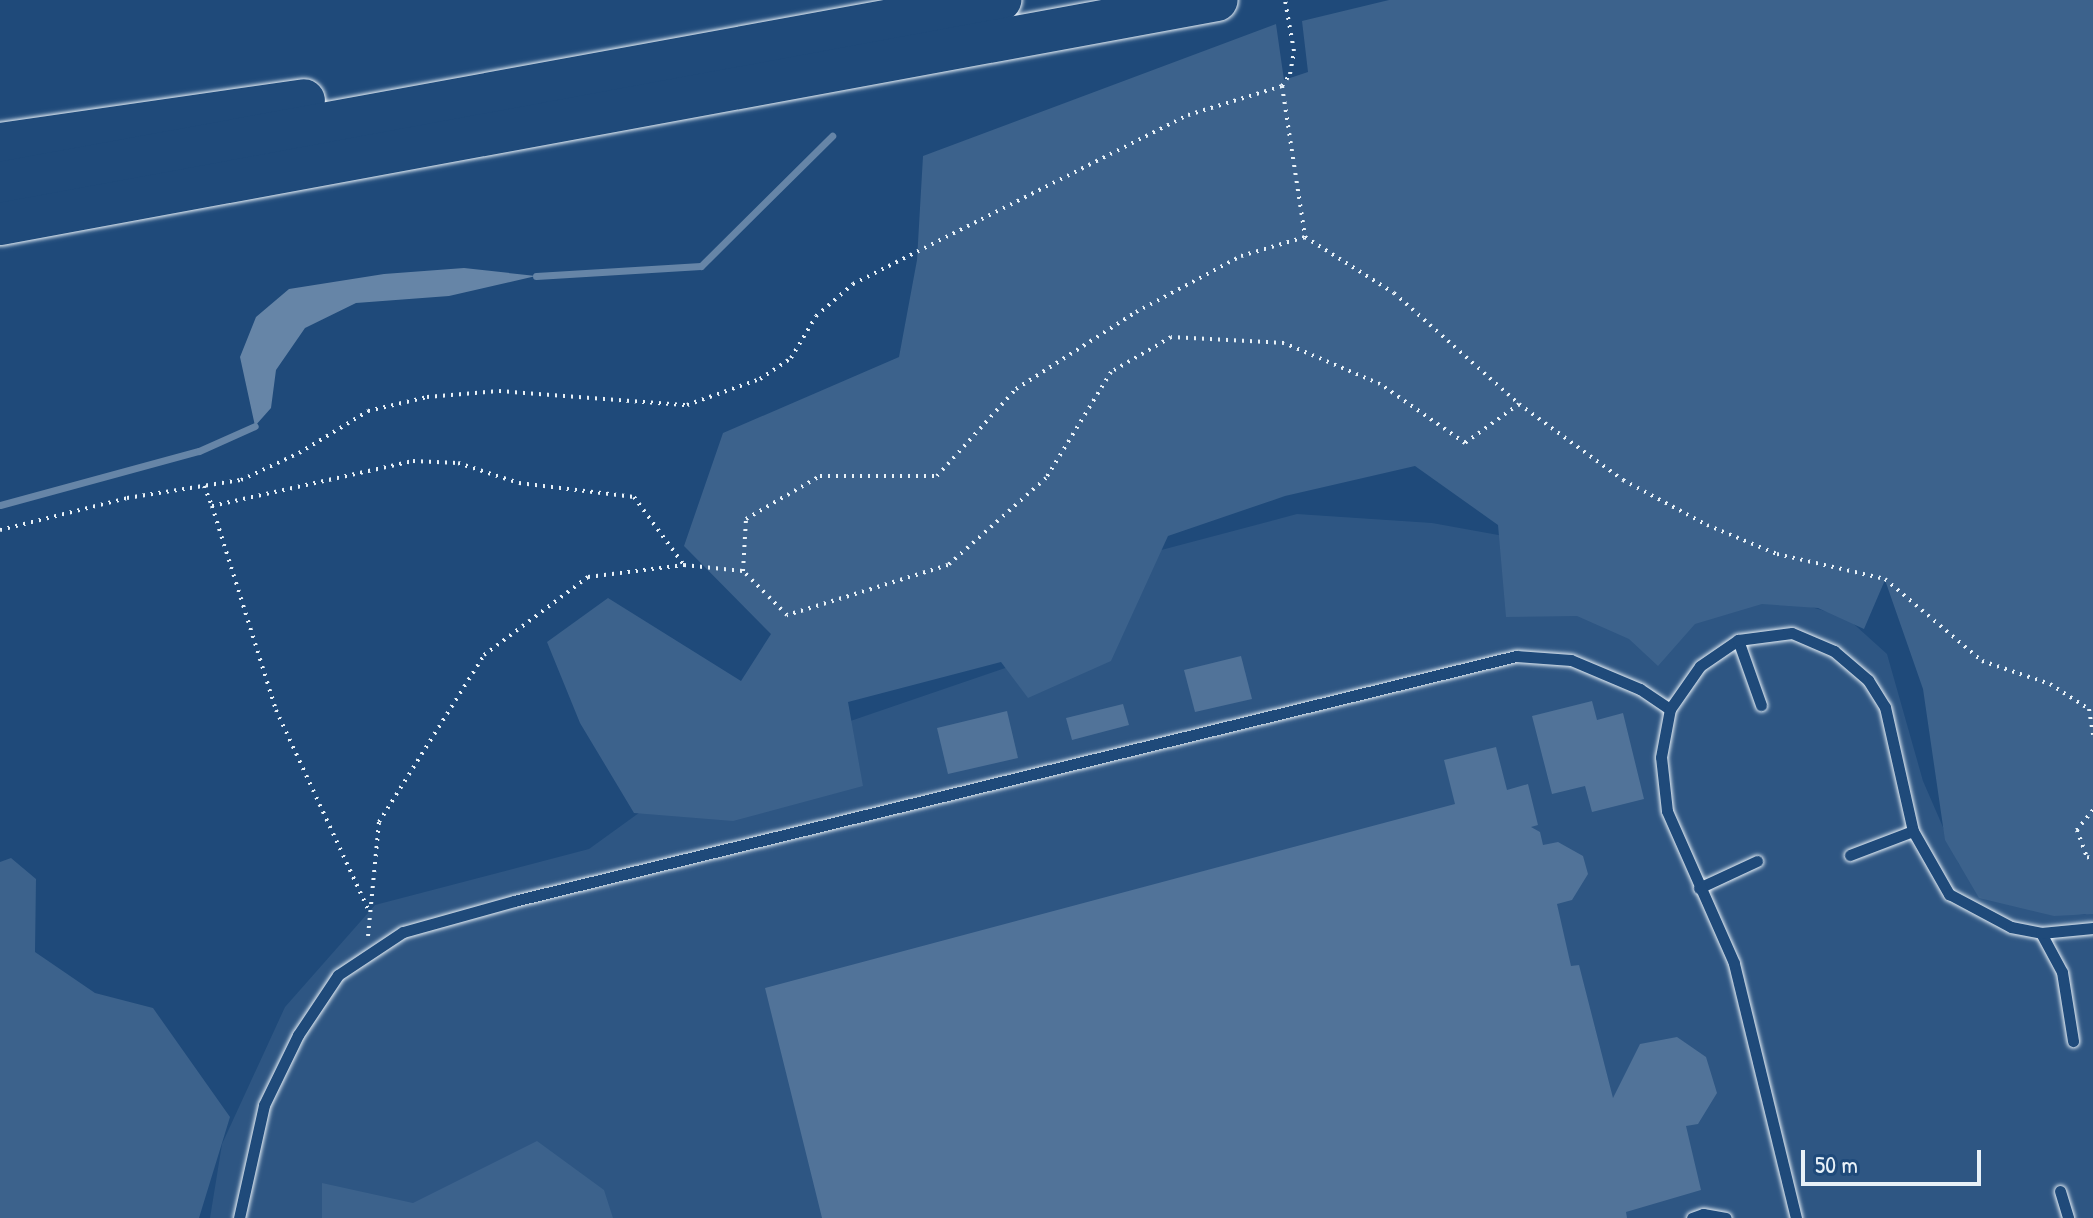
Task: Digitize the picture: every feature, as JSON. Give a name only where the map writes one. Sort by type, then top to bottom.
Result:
[{"type":"highway","points":[[0,144],[952,0]]},
{"type":"highway","points":[[0,183],[1000,0]]},
{"type":"highway","points":[[0,224],[1217,0]]},
{"type":"lane","points":[[1796,1218],[1734,963],[1667,811],[1661,757],[1670,709],[1700,666],[1738,640],[1792,633],[1834,651],[1868,680],[1885,707],[1913,831],[1949,894],[2011,927],[2041,933],[2093,928]]},
{"type":"lane","points":[[1738,640],[1761,705]]},
{"type":"lane","points":[[239,1218],[264,1105],[298,1035],[338,975],[403,932],[514,901],[1516,656],[1571,660],[1640,689],[1670,709]]},
{"type":"lane","points":[[1850,855],[1913,831]]},
{"type":"lane","points":[[1699,888],[1757,861]]},
{"type":"lane","points":[[2041,933],[2062,972],[2073,1041]]},
{"type":"lane","points":[[2060,1191],[2068,1218]]},
{"type":"lane","points":[[1692,1218],[1703,1214],[1726,1218]]},
{"type":"path","points":[[0,530],[127,498],[241,480],[299,453],[368,411],[427,397],[499,391],[687,405],[760,379],[791,358],[816,316],[853,284],[1188,115],[1282,86],[1290,74],[1294,51],[1285,0]]},
{"type":"path","points":[[1282,86],[1305,237]]},
{"type":"path","points":[[743,571],[746,519],[820,476],[937,476],[1016,389],[1136,312],[1241,256],[1305,237],[1394,293],[1519,404],[1623,480],[1707,525],[1777,554],[1885,579],[1982,661],[2050,684],[2089,709],[2093,735]]},
{"type":"path","points":[[366,957],[379,822],[484,655],[588,577],[684,565],[743,571],[787,615],[948,565],[1046,478],[1111,372],[1171,337],[1284,343],[1380,384],[1465,443],[1519,404]]},
{"type":"path","points":[[212,506],[413,461],[458,463],[519,483],[634,497],[684,565]]},
{"type":"path","points":[[204,486],[276,710],[370,913]]},
{"type":"path","points":[[2093,810],[2077,830],[2087,857],[2093,859]]},
{"type":"shaded area","points":[[1389,0],[2093,0],[2093,914],[2054,916],[1979,898],[1945,840],[1923,689],[1885,580],[1864,629],[1818,608],[1762,604],[1695,624],[1658,666],[1629,639],[1577,616],[1506,617],[1498,525],[1415,466],[1285,496],[1168,536],[1111,661],[1028,698],[1001,662],[848,702],[863,786],[733,821],[634,813],[580,723],[547,642],[608,598],[741,681],[771,634],[684,546],[723,433],[899,357],[917,260],[923,156],[1276,24],[1284,80],[1308,72],[1302,21]]},
{"type":"shaded area","points":[[464,268],[536,276],[449,296],[356,303],[305,328],[276,370],[271,408],[255,426],[240,357],[256,317],[289,289],[384,274]]},
{"type":"shaded area","points":[[1297,514],[1432,523],[1660,564],[1846,617],[1887,654],[1923,781],[1959,864],[1992,891],[2032,910],[2085,915],[2093,909],[2093,1218],[210,1218],[222,1144],[285,1007],[375,905],[589,849],[690,776],[1014,665],[1131,558]]},
{"type":"shaded area","points":[[11,858],[36,879],[35,952],[95,993],[153,1008],[230,1117],[199,1218],[0,1218],[0,862]]},
{"type":"shaded area","points":[[537,1141],[604,1190],[613,1218],[322,1218],[322,1183],[413,1203]]},
{"type":"building","points":[[1241,656],[1252,699],[1195,712],[1184,670]]},
{"type":"building","points":[[1592,701],[1597,720],[1623,713],[1644,799],[1592,812],[1585,786],[1552,794],[1532,716]]},
{"type":"building","points":[[1123,704],[1129,725],[1072,740],[1066,718]]},
{"type":"building","points":[[1007,711],[1018,758],[948,774],[937,728]]},
{"type":"building","points":[[1496,747],[1507,790],[1528,784],[1538,825],[1531,827],[1540,832],[1543,845],[1558,842],[1583,856],[1588,874],[1572,900],[1557,904],[1571,966],[1579,965],[1613,1098],[1640,1044],[1677,1037],[1706,1057],[1717,1093],[1698,1124],[1686,1126],[1701,1190],[1626,1212],[1627,1218],[822,1218],[765,988],[1455,804],[1444,760]]},
{"type":"waterway","points":[[536,276],[701,266],[832,136]]},
{"type":"waterway","points":[[0,505],[199,451],[255,426]]}]
